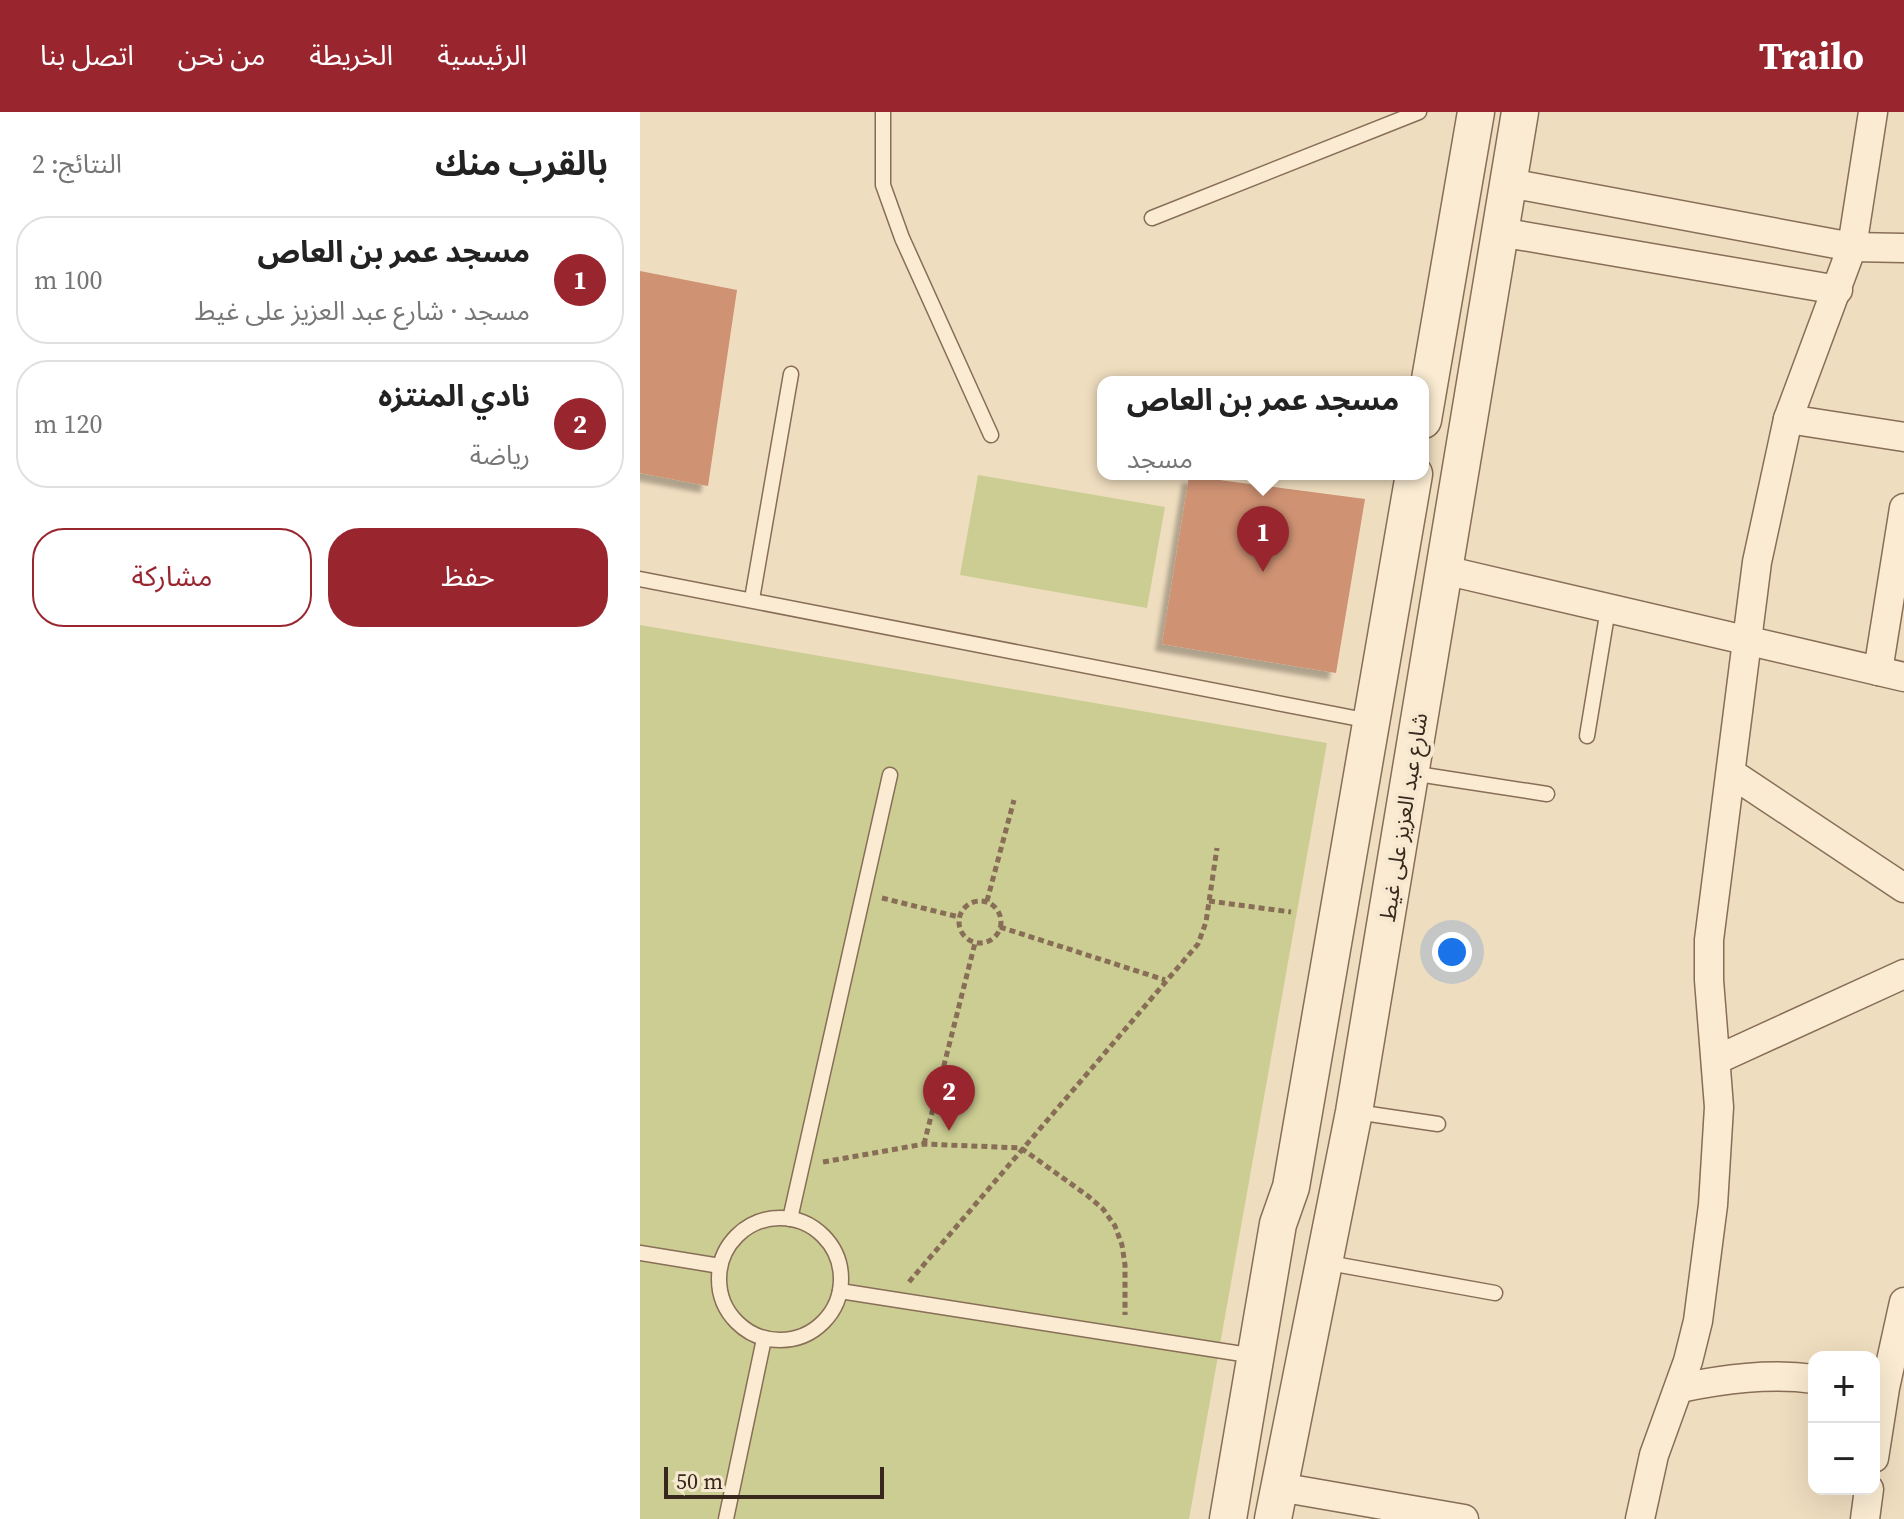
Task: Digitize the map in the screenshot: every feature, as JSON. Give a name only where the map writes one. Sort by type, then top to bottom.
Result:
[{"type":"street","points":[[1429,385],[1476,112]]},
{"type":"street","name":"شارع عبد العزيز على غيط","points":[[1276,1503],[1354,1112],[1520,112]]},
{"type":"street","points":[[1640,1519],[1654,1455],[1680,1388],[1698,1321],[1713,1205],[1719,1107],[1709,940],[1757,562],[1788,419],[1852,247],[1873,112]]},
{"type":"street","points":[[1509,183],[1852,247],[1904,248]]},
{"type":"street","points":[[1500,232],[1838,290]]},
{"type":"street","points":[[1788,419],[1904,437]]},
{"type":"street","points":[[1228,1519],[1278,1224],[1291,1187],[1413,480]]},
{"type":"street","points":[[1444,570],[1891,674],[1904,508]]},
{"type":"street","points":[[1371,721],[1418,728]]},
{"type":"street","points":[[1731,773],[1904,888]]},
{"type":"street","points":[[1716,1060],[1904,974]]},
{"type":"street","points":[[1278,1224],[1325,1248]]},
{"type":"street","points":[[1880,1428],[1904,1302]]},
{"type":"street","points":[[1680,1388],[1737,1378],[1808,1378]]},
{"type":"street","points":[[1865,1519],[1868,1495]]},
{"type":"street","points":[[1276,1503],[1464,1519]]},
{"type":"lane","points":[[883,112],[883,185],[902,238],[991,435]]},
{"type":"lane","points":[[1152,218],[1419,112]]},
{"type":"lane","points":[[752,599],[791,374]]},
{"type":"lane","points":[[640,579],[1371,721]]},
{"type":"lane","points":[[1587,736],[1608,609]]},
{"type":"lane","points":[[1411,773],[1547,794]]},
{"type":"lane","points":[[790,1219],[890,775]]},
{"type":"lane","points":[[1354,1112],[1438,1124]]},
{"type":"lane","points":[[774,1218],[790,1219],[808,1225],[824,1237],[835,1253],[841,1271],[840,1291],[833,1309],[821,1325],[804,1336],[785,1340],[764,1339],[733,1319],[723,1303],[719,1285],[720,1266],[725,1252],[746,1229],[774,1218]]},
{"type":"lane","points":[[1325,1248],[1495,1293]]},
{"type":"lane","points":[[640,1253],[720,1266]]},
{"type":"lane","points":[[840,1291],[1255,1356]]},
{"type":"lane","points":[[726,1519],[764,1339]]},
{"type":"path","points":[[987,901],[1014,800]]},
{"type":"path","points":[[894,1299],[1198,944],[1206,922],[1217,848]]},
{"type":"path","points":[[864,893],[959,917]]},
{"type":"path","points":[[987,901],[998,910],[1000,927],[991,940],[975,943],[962,933],[959,917],[968,904],[987,901]]},
{"type":"path","points":[[1209,901],[1291,912]]},
{"type":"path","points":[[1000,927],[1165,980]]},
{"type":"path","points":[[924,1144],[975,943]]},
{"type":"path","points":[[802,1166],[924,1144],[1021,1148],[1088,1196],[1103,1209],[1115,1226],[1125,1265],[1125,1336]]},
{"type":"green space","points":[[978,475],[1165,507],[1147,608],[960,575]]},
{"type":"green space","points":[[640,625],[1327,743],[1189,1519],[640,1519]]},
{"type":"building","points":[[640,271],[737,290],[708,486],[640,473]]},
{"type":"building","points":[[1188,480],[1220,480],[1365,499],[1336,673],[1162,644]]},
{"type":"place","name":"مسجد عمر بن العاص","points":[[1263,572]]},
{"type":"place","name":"نادي المنتزه","points":[[949,1131]]}]
